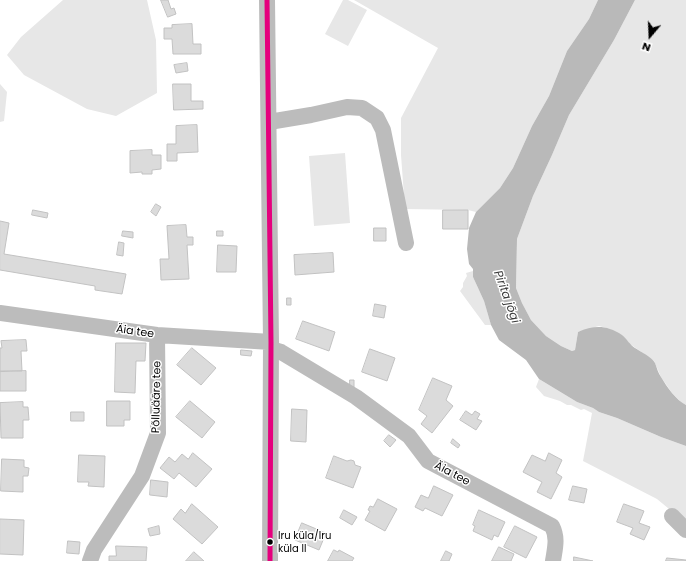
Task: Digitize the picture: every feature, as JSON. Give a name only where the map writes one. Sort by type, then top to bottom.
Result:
[{"type":"street","points":[[267,0],[271,346],[270,561]]},
{"type":"street","points":[[269,122],[347,107],[362,108],[377,118],[383,130],[406,243]]},
{"type":"street","name":"Äia tee","points":[[0,313],[157,335],[271,346],[356,397],[409,436],[428,461],[552,526],[556,534],[557,542],[553,561]]},
{"type":"street","name":"Põlluääre tee","points":[[90,561],[94,550],[142,476],[158,433],[157,335]]},
{"type":"street","points":[[672,516],[686,530]]},
{"type":"shaded area","points":[[63,0],[147,0],[156,40],[157,93],[116,116],[87,109],[24,75],[7,55],[21,37]]},
{"type":"shaded area","points":[[343,0],[348,0],[367,10],[348,46],[325,34]]},
{"type":"shaded area","points":[[354,0],[598,0],[589,19],[567,51],[549,96],[532,126],[513,168],[500,188],[476,212],[468,210],[405,209],[401,155],[401,118],[438,48]]},
{"type":"shaded area","points":[[635,0],[686,0],[686,405],[672,393],[661,377],[654,361],[630,344],[623,336],[610,329],[599,326],[578,332],[575,350],[572,351],[546,336],[531,320],[516,288],[517,239],[533,196],[569,115],[614,40]]},
{"type":"shaded area","points":[[0,84],[7,92],[4,121],[0,122]]},
{"type":"shaded area","points":[[345,153],[350,223],[314,226],[309,156]]},
{"type":"shaded area","points":[[473,271],[473,277],[484,301],[491,325],[485,325],[460,291],[467,276],[466,273]]},
{"type":"shaded area","points":[[539,379],[577,402],[686,446],[686,523],[657,499],[583,461],[592,413],[544,396],[536,387]]},
{"type":"water","name":"Pirita jõgi","points":[[598,0],[635,0],[614,40],[569,115],[533,196],[517,239],[516,288],[531,320],[546,336],[561,346],[572,351],[575,350],[578,332],[590,328],[600,327],[611,329],[622,335],[633,347],[651,359],[655,363],[658,372],[675,397],[686,405],[686,446],[577,402],[539,379],[526,360],[499,340],[491,325],[484,301],[473,277],[473,269],[469,264],[467,249],[469,228],[476,212],[500,188],[513,168],[532,126],[549,96],[567,51],[589,19]]},
{"type":"building","points":[[161,0],[168,0],[171,9],[174,8],[176,14],[168,17]]},
{"type":"building","points":[[192,24],[193,44],[201,44],[201,54],[173,54],[172,39],[164,39],[164,28],[172,28],[172,25]]},
{"type":"building","points":[[187,63],[188,71],[176,73],[174,65]]},
{"type":"building","points":[[173,84],[191,84],[191,101],[203,101],[203,109],[174,110]]},
{"type":"building","points":[[197,125],[198,152],[177,153],[177,161],[167,161],[167,144],[176,144],[176,126]]},
{"type":"building","points":[[152,150],[152,155],[161,155],[161,169],[152,170],[152,174],[142,174],[142,172],[130,173],[130,151]]},
{"type":"building","points":[[156,204],[161,207],[156,216],[151,212]]},
{"type":"building","points":[[33,210],[48,213],[47,218],[32,215]]},
{"type":"building","points":[[443,210],[468,210],[468,229],[443,229]]},
{"type":"building","points":[[0,221],[9,223],[4,254],[126,274],[122,294],[95,290],[95,286],[0,270]]},
{"type":"building","points":[[186,225],[187,237],[193,237],[193,245],[187,245],[189,279],[161,280],[160,259],[169,259],[167,226]]},
{"type":"building","points":[[374,228],[386,228],[386,241],[374,241]]},
{"type":"building","points":[[123,231],[133,232],[133,238],[122,236]]},
{"type":"building","points":[[217,231],[223,231],[223,236],[217,236]]},
{"type":"building","points":[[119,242],[124,243],[123,256],[117,255]]},
{"type":"building","points":[[218,245],[237,246],[236,272],[217,272]]},
{"type":"building","points":[[333,253],[334,272],[295,275],[294,255]]},
{"type":"building","points":[[287,298],[291,298],[291,305],[287,305]]},
{"type":"building","points":[[375,304],[386,306],[384,318],[373,316]]},
{"type":"building","points":[[303,321],[335,332],[329,351],[296,339]]},
{"type":"building","points":[[26,340],[27,351],[21,351],[22,371],[0,371],[0,348],[2,348],[1,341]]},
{"type":"building","points":[[116,343],[146,343],[145,361],[136,361],[135,393],[115,392]]},
{"type":"building","points":[[192,348],[216,368],[201,385],[177,365]]},
{"type":"building","points":[[370,349],[395,358],[387,381],[362,372]]},
{"type":"building","points":[[241,350],[252,351],[251,356],[241,355]]},
{"type":"building","points":[[26,371],[26,391],[0,391],[0,372]]},
{"type":"building","points":[[433,378],[452,386],[446,400],[453,406],[432,433],[421,424],[427,416],[419,410]]},
{"type":"building","points":[[350,380],[354,380],[354,387],[350,387]]},
{"type":"building","points":[[107,401],[130,401],[130,420],[124,420],[124,426],[107,426]]},
{"type":"building","points":[[190,401],[215,422],[202,438],[176,417]]},
{"type":"building","points":[[23,402],[23,407],[28,407],[29,420],[23,420],[23,438],[1,438],[0,403]]},
{"type":"building","points":[[292,409],[307,410],[306,442],[291,441]]},
{"type":"building","points":[[466,411],[472,415],[475,411],[480,414],[477,419],[482,421],[476,430],[460,420]]},
{"type":"building","points":[[71,412],[84,412],[84,421],[71,421]]},
{"type":"building","points":[[389,435],[396,440],[390,447],[384,441]]},
{"type":"building","points":[[453,439],[460,445],[458,448],[451,443]]},
{"type":"building","points":[[193,453],[212,469],[196,487],[179,473],[174,479],[160,468],[169,457],[175,462],[182,454],[188,459]]},
{"type":"building","points":[[549,453],[562,460],[556,473],[562,477],[551,499],[537,492],[542,482],[523,472],[532,455],[545,461]]},
{"type":"building","points":[[79,455],[105,456],[104,487],[88,486],[89,482],[78,482]]},
{"type":"building","points":[[334,456],[347,461],[354,461],[355,465],[361,467],[353,488],[326,478]]},
{"type":"building","points":[[2,459],[24,460],[24,467],[29,468],[28,476],[23,476],[23,492],[1,491]]},
{"type":"building","points":[[151,480],[168,482],[167,497],[150,495]]},
{"type":"building","points":[[434,486],[453,495],[442,516],[425,508],[423,511],[415,507],[421,495],[428,498]]},
{"type":"building","points":[[573,486],[587,489],[584,503],[569,500]]},
{"type":"building","points":[[378,499],[397,509],[385,531],[365,520],[370,511],[368,510],[370,506],[373,507]]},
{"type":"building","points":[[192,504],[218,527],[202,544],[173,519],[181,509],[185,513]]},
{"type":"building","points":[[624,504],[644,511],[639,523],[650,527],[644,540],[630,534],[633,528],[617,522]]},
{"type":"building","points":[[344,510],[357,517],[352,525],[340,518]]},
{"type":"building","points":[[479,510],[505,522],[498,537],[494,535],[492,540],[473,531],[475,526],[473,525]]},
{"type":"building","points":[[0,519],[24,520],[23,555],[0,554]]},
{"type":"building","points":[[302,523],[326,533],[319,550],[295,540]]},
{"type":"building","points":[[159,526],[160,534],[150,536],[148,529]]},
{"type":"building","points":[[515,526],[537,537],[526,558],[504,547]]},
{"type":"building","points":[[68,541],[80,542],[79,554],[67,553]]},
{"type":"building","points":[[116,546],[147,547],[146,561],[109,561],[109,556],[116,556]]},
{"type":"building","points":[[499,547],[514,554],[511,561],[492,561]]},
{"type":"building","points":[[334,550],[338,552],[339,550],[354,558],[352,561],[328,561]]},
{"type":"building","points":[[446,551],[452,554],[449,561],[441,561]]},
{"type":"building","points":[[194,552],[204,561],[186,561]]},
{"type":"building","points":[[574,557],[593,561],[574,561]]},
{"type":"building","points":[[667,558],[686,560],[686,561],[666,561]]},
{"type":"transit line","points":[[267,0],[271,342],[270,561]]},
{"type":"place","name":"Iru küla/Iru küla II","points":[[270,542]]}]
